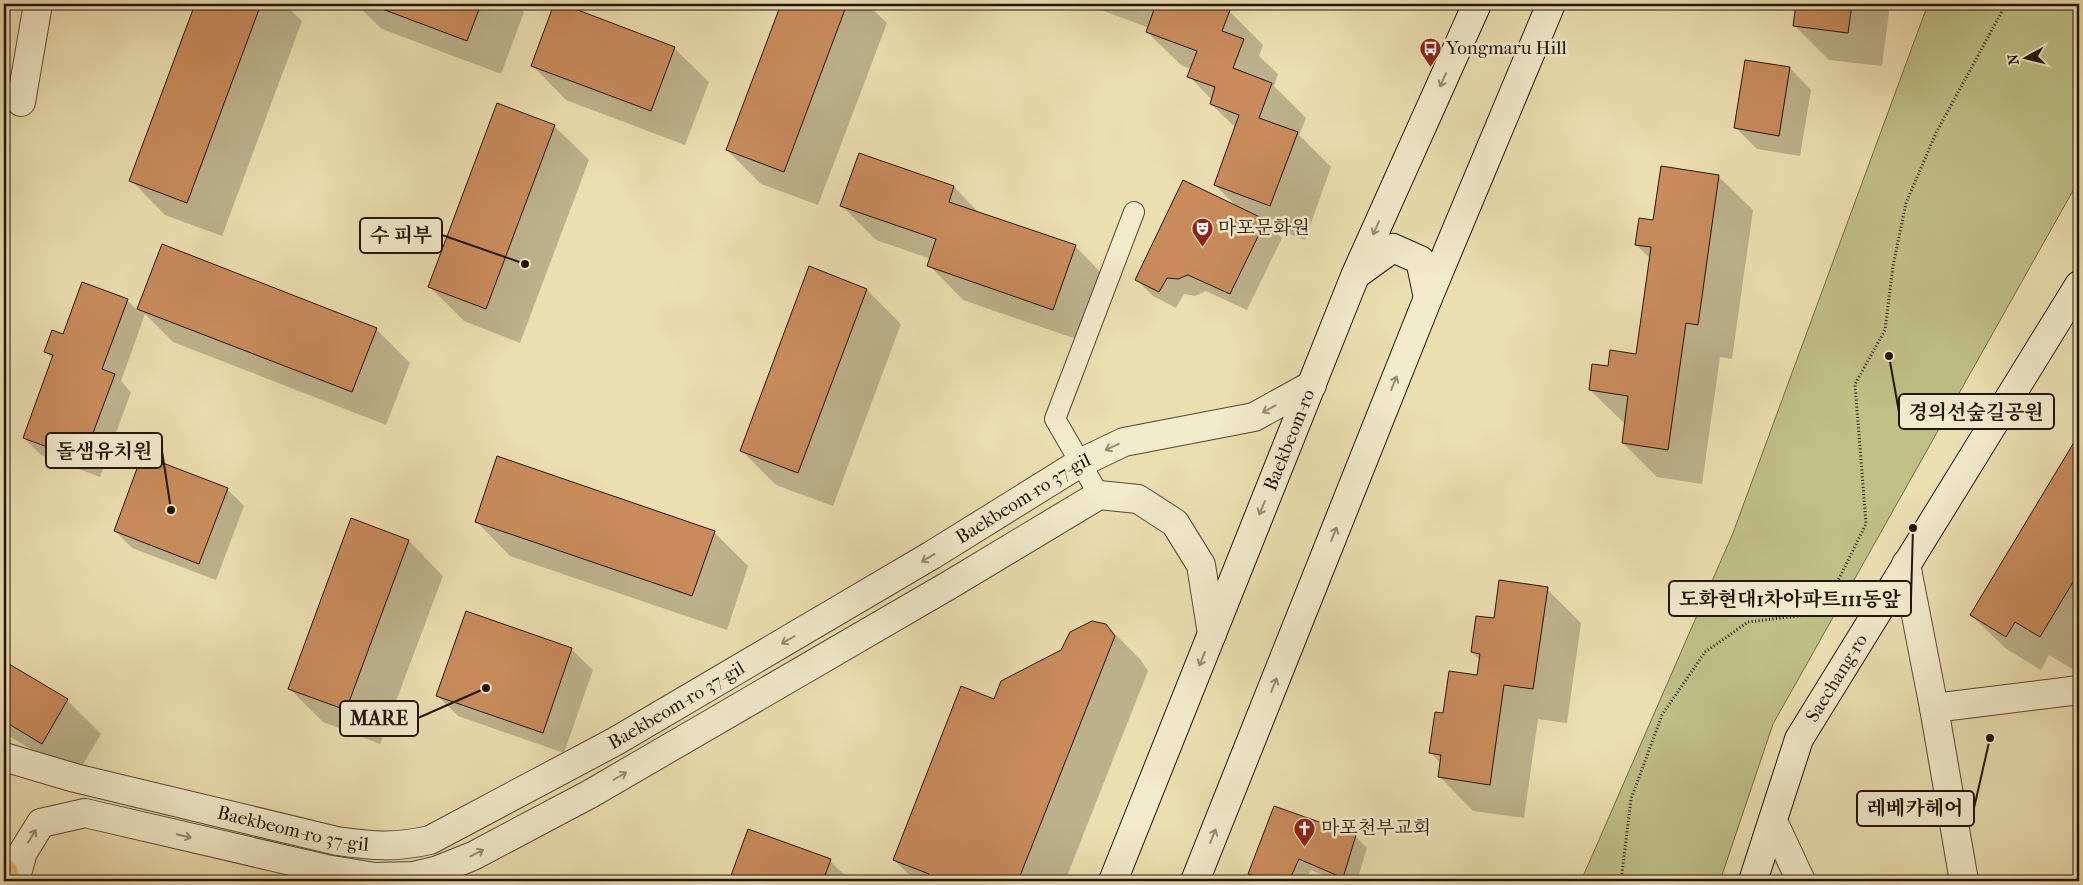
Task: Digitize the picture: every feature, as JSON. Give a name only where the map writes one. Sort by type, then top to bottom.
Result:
[{"type":"main road","points":[[4,873],[6,881]]},
{"type":"street","points":[[21,102],[38,4]]},
{"type":"street","name":"Baekbeom-ro","points":[[1113,881],[1355,276],[1477,4]]},
{"type":"street","points":[[1195,881],[1428,298],[1551,4]]},
{"type":"street","points":[[1355,276],[1393,248],[1420,260],[1428,298]]},
{"type":"street","name":"Saechang-ro","points":[[1753,881],[1799,739],[2079,284]]},
{"type":"street","name":"Baekbeom-ro 37-gil","points":[[4,757],[75,778],[336,841],[372,846],[403,846],[430,840],[624,736],[932,555],[1080,463],[1124,442],[1254,417],[1312,385]]},
{"type":"street","name":"Baekbeom-ro 37-gil","points":[[15,881],[23,852],[41,822],[85,813],[376,878],[440,876],[473,856],[590,794],[942,589],[1099,495],[1138,499],[1175,523],[1201,565],[1212,634]]},
{"type":"street","points":[[1906,564],[1934,708],[1964,881]]},
{"type":"street","points":[[1934,708],[2079,690]]},
{"type":"street","points":[[1773,821],[1801,881]]},
{"type":"lane","points":[[1099,495],[1055,419],[1134,212]]},
{"type":"lane","points":[[430,840],[440,876]]},
{"type":"path","points":[[1621,881],[1630,798],[1662,715],[1705,652],[1748,622],[1822,613],[1866,524],[1855,384],[1886,330],[1893,266],[1906,203],[1936,133],[2006,4]]},
{"type":"green space","points":[[1928,4],[2079,4],[2079,180],[1773,724],[1720,881],[1581,881],[1733,533]]},
{"type":"building","points":[[195,4],[261,4],[187,203],[129,181]]},
{"type":"building","points":[[369,4],[481,4],[467,41]]},
{"type":"building","points":[[554,4],[562,4],[675,47],[651,111],[531,66]]},
{"type":"building","points":[[781,4],[847,4],[784,172],[726,150]]},
{"type":"building","points":[[1156,4],[1214,4],[1230,10],[1222,31],[1244,39],[1233,68],[1272,83],[1259,118],[1298,132],[1270,206],[1214,185],[1239,115],[1210,104],[1215,87],[1187,77],[1197,51],[1146,32]]},
{"type":"building","points":[[1796,4],[1852,4],[1848,33],[1793,26]]},
{"type":"building","points":[[1745,60],[1790,67],[1779,136],[1734,128]]},
{"type":"building","points":[[497,103],[555,125],[486,309],[428,287]]},
{"type":"building","points":[[859,153],[954,186],[949,202],[1076,245],[1053,310],[927,266],[936,239],[840,206]]},
{"type":"building","points":[[1661,166],[1719,175],[1698,325],[1686,323],[1668,450],[1622,443],[1628,396],[1589,390],[1592,364],[1608,366],[1610,350],[1636,354],[1651,247],[1635,245],[1639,218],[1653,220]]},
{"type":"building","name":"마포문화원","points":[[1183,180],[1266,220],[1230,294],[1188,275],[1178,279],[1167,278],[1159,292],[1135,280]]},
{"type":"building","points":[[162,244],[377,328],[352,392],[137,309]]},
{"type":"building","points":[[809,266],[867,289],[798,473],[740,451]]},
{"type":"building","points":[[82,282],[128,299],[102,369],[115,374],[83,460],[23,438],[53,355],[44,352],[52,330],[63,334]]},
{"type":"building","points":[[2079,434],[2079,572],[2040,637],[2015,622],[2006,637],[1970,615]]},
{"type":"building","points":[[142,455],[228,488],[199,564],[114,531]]},
{"type":"building","points":[[497,456],[715,531],[692,596],[475,522]]},
{"type":"building","points":[[351,518],[409,540],[346,710],[288,689]]},
{"type":"building","points":[[1499,580],[1548,587],[1533,689],[1504,685],[1490,785],[1438,777],[1441,755],[1429,753],[1435,712],[1443,713],[1449,671],[1477,675],[1480,654],[1471,652],[1476,616],[1494,618]]},
{"type":"building","points":[[466,611],[572,648],[543,733],[436,696]]},
{"type":"building","points":[[1092,621],[1106,624],[1115,636],[1018,881],[926,881],[929,874],[893,860],[961,686],[994,699],[1001,681],[1061,650],[1070,632]]},
{"type":"building","points":[[4,661],[68,699],[42,744],[4,721]]},
{"type":"building","name":"마포천부교회","points":[[1274,806],[1356,835],[1343,878],[1299,859],[1289,881],[1274,881],[1248,874]]},
{"type":"building","points":[[748,829],[831,859],[823,881],[729,881]]},
{"type":"place","name":"Yongmaru Hill","points":[[1430,67]]},
{"type":"place","name":"마포문화원","points":[[1202,247]]},
{"type":"place","name":"수 피부","points":[[525,264]]},
{"type":"place","name":"경의선숲길공원","points":[[1889,356]]},
{"type":"place","name":"돌샘유치원","points":[[171,510]]},
{"type":"place","name":"도화현대1차아파트111동앞","points":[[1913,528]]},
{"type":"place","name":"MARE","points":[[486,688]]},
{"type":"place","name":"레베카헤어","points":[[1990,738]]},
{"type":"place","name":"마포천부교회","points":[[1305,847]]}]
